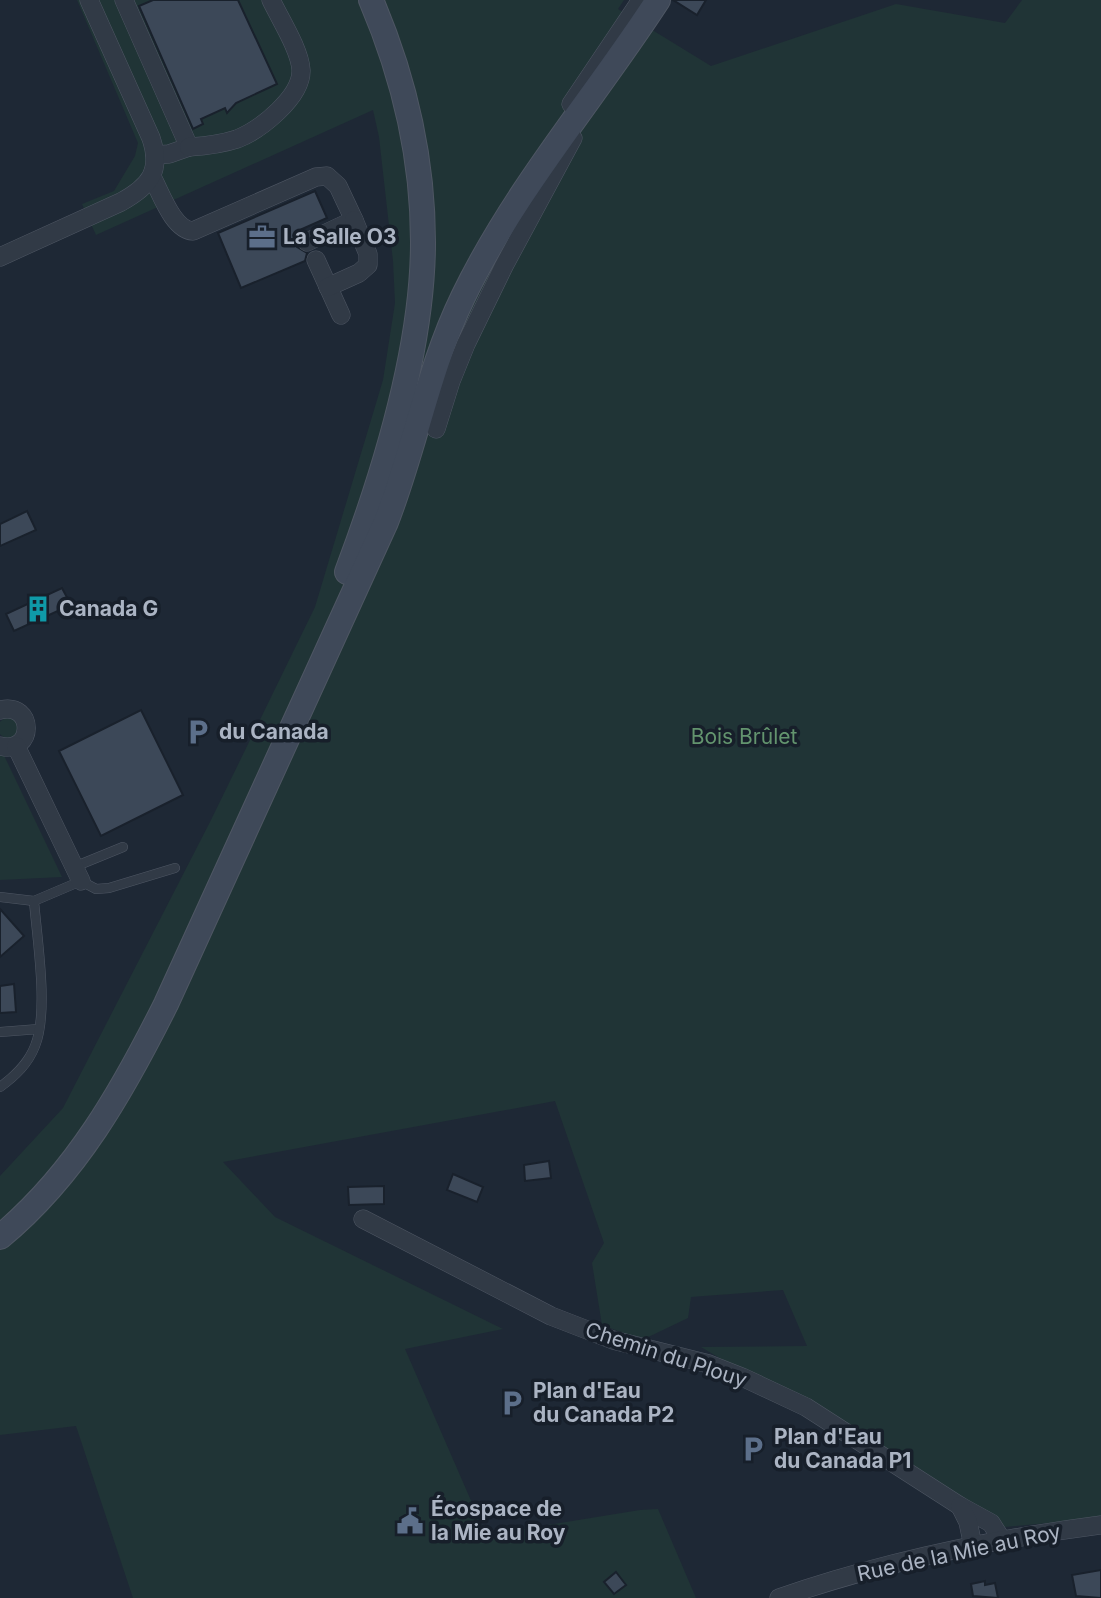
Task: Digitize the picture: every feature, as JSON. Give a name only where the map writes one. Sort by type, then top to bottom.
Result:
[{"type":"main road","points":[[360,0],[409,112]]},
{"type":"main road","points":[[0,1219],[37,1183],[75,1137],[129,1048],[283,714],[357,546],[374,495],[396,415],[418,302],[422,223],[409,112],[393,56],[371,0]]},
{"type":"main road","points":[[362,573],[391,489],[417,391],[432,309],[437,243],[433,172],[422,110],[404,47],[385,0]]},
{"type":"main road","points":[[0,1237],[32,1208],[66,1170],[97,1130],[129,1076],[166,1004],[400,485],[430,378],[452,320],[493,238],[554,158],[657,0]]},
{"type":"street","points":[[0,257],[121,202],[140,191],[152,177],[155,155],[151,138],[89,0]]},
{"type":"street","points":[[124,0],[189,147]]},
{"type":"street","points":[[155,155],[223,143],[246,135],[272,116],[293,92],[301,76],[300,62],[271,0]]},
{"type":"street","points":[[436,429],[466,344],[554,158],[549,139],[641,0]]},
{"type":"street","points":[[152,177],[177,225],[187,230],[199,229],[322,176],[335,182],[368,254],[368,265],[328,287]]},
{"type":"street","points":[[307,242],[354,220]]},
{"type":"street","points":[[316,260],[341,315]]},
{"type":"street","points":[[0,710],[16,710],[26,721],[26,735],[8,746],[78,874]]},
{"type":"street","name":"Chemin du Plouy","points":[[363,1219],[551,1316],[613,1340],[709,1364],[775,1392],[846,1432],[991,1523],[1002,1540]]},
{"type":"street","points":[[960,1506],[968,1522],[973,1546]]},
{"type":"street","name":"Rue de la Mie au Roy","points":[[779,1598],[847,1576],[973,1546],[1101,1525]]},
{"type":"lane","points":[[0,897],[34,901],[123,847]]},
{"type":"lane","points":[[78,874],[90,887],[103,889],[175,868]]},
{"type":"lane","points":[[0,1087],[14,1076],[29,1058],[37,1040],[40,990],[34,901]]},
{"type":"lane","points":[[0,1032],[39,1029]]},
{"type":"green space","name":"Bois Brûlet","points":[[77,0],[624,0],[618,9],[711,66],[896,4],[1005,23],[1022,0],[1101,0],[1101,1518],[1004,1527],[701,1347],[807,1346],[783,1290],[691,1297],[688,1318],[642,1340],[602,1325],[592,1263],[604,1243],[555,1101],[223,1162],[275,1217],[503,1329],[405,1349],[486,1535],[658,1509],[696,1598],[133,1598],[76,1426],[0,1435],[0,1176],[63,1108],[210,822],[315,607],[383,380],[395,303],[379,137],[373,110],[96,235],[82,204],[114,191],[135,156],[138,143]]},
{"type":"green space","points":[[8,718],[15,721],[18,728],[15,735],[8,738],[1,735],[-2,728],[1,721]]},
{"type":"green space","points":[[0,747],[62,877],[0,880]]},
{"type":"building","points":[[153,0],[238,0],[277,84],[236,103],[227,113],[225,108],[201,119],[203,124],[193,129],[139,6]]},
{"type":"building","points":[[673,0],[706,0],[697,15]]},
{"type":"building","name":"La Salle O3","points":[[315,191],[327,218],[302,229],[297,236],[297,247],[307,253],[305,261],[241,288],[218,233]]},
{"type":"building","points":[[27,511],[36,530],[0,546],[0,524]]},
{"type":"building","name":"Canada G","points":[[62,588],[71,605],[14,631],[6,614]]},
{"type":"building","points":[[141,710],[183,795],[101,836],[59,751]]},
{"type":"building","points":[[0,909],[24,936],[0,957]]},
{"type":"building","points":[[14,984],[16,1012],[0,1013],[0,986]]},
{"type":"building","points":[[549,1161],[551,1178],[525,1181],[524,1165]]},
{"type":"building","points":[[453,1174],[483,1187],[477,1202],[447,1190]]},
{"type":"building","points":[[384,1186],[384,1204],[349,1205],[348,1187]]},
{"type":"building","points":[[1101,1570],[1101,1598],[1076,1596],[1072,1575]]},
{"type":"building","points":[[616,1572],[626,1585],[614,1594],[604,1582]]},
{"type":"building","points":[[985,1581],[985,1585],[995,1583],[998,1598],[973,1596],[971,1584]]},
{"type":"place","name":"La Salle O3","points":[[262,237]]},
{"type":"place","name":"Canada G","points":[[38,609]]},
{"type":"place","name":"du Canada","points":[[198,732]]},
{"type":"place","name":"Plan d'Eau du Canada P2","points":[[512,1403]]},
{"type":"place","name":"Plan d'Eau du Canada P1","points":[[753,1449]]},
{"type":"place","name":"Écospace de la Mie au Roy","points":[[410,1521]]}]
